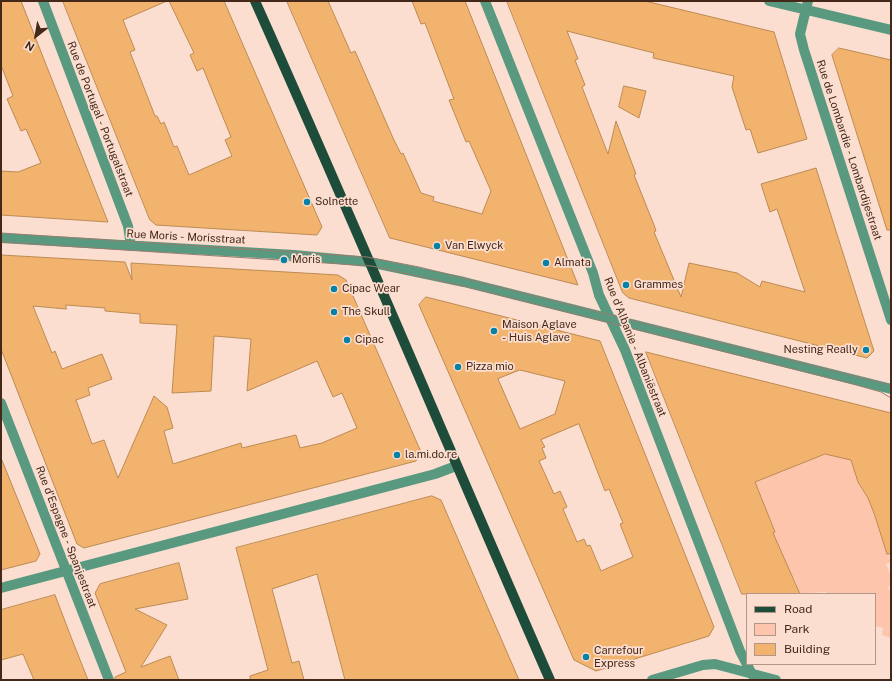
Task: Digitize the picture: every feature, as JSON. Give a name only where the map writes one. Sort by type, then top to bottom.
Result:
[{"type":"main road","points":[[255,1],[550,680]]},
{"type":"street","name":"Rue de Portugal - Portugalstraat","points":[[43,1],[128,226],[131,246]]},
{"type":"street","name":"Rue d'Albanie - Albaniëstraat","points":[[486,1],[593,273],[599,294],[628,357],[740,651],[746,663]]},
{"type":"street","points":[[769,1],[807,5],[891,30]]},
{"type":"street","name":"Rue de Lombardie - Lombardijestraat","points":[[807,5],[800,34],[804,50],[891,320]]},
{"type":"street","name":"Rue Moris - Morisstraat","points":[[1,238],[294,255],[369,262],[408,269],[610,318],[891,390]]},
{"type":"street","name":"Rue d'Espagne - Spanjestraat","points":[[1,403],[109,680]]},
{"type":"street","points":[[1,588],[427,476],[456,466]]},
{"type":"street","points":[[652,680],[703,665],[715,664],[753,677],[776,680]]},
{"type":"street","name":"Rue d'Albanie - Albaniëstraat","points":[[747,665],[753,677]]},
{"type":"green space","points":[[810,451],[827,455],[856,452],[874,516],[891,562],[886,564],[891,576],[891,586],[888,587],[891,593],[891,638],[882,635],[883,628],[876,626],[876,593],[795,593],[792,587],[797,585],[794,578],[785,581],[788,568],[785,561],[779,564],[767,536],[775,532],[773,526],[739,468]]},
{"type":"building","points":[[1,1],[21,1],[108,222],[1,215],[1,171],[18,172],[41,163],[26,129],[21,131],[7,99],[13,96],[1,65]]},
{"type":"building","points":[[63,1],[167,1],[123,20],[135,50],[130,52],[155,116],[157,116],[161,124],[164,122],[174,147],[177,146],[189,175],[232,156],[225,140],[231,137],[203,68],[197,71],[190,55],[194,53],[169,1],[224,1],[322,227],[317,235],[156,225],[150,220]]},
{"type":"building","points":[[287,1],[328,1],[351,53],[355,51],[393,138],[401,154],[403,153],[421,193],[434,197],[433,201],[482,214],[491,191],[469,141],[466,142],[449,100],[454,99],[425,23],[421,24],[412,1],[465,1],[578,285],[390,238]]},
{"type":"building","points":[[507,1],[645,1],[774,32],[807,139],[758,153],[750,129],[746,130],[732,87],[734,76],[653,58],[654,53],[567,31],[578,59],[575,60],[585,85],[582,87],[608,154],[616,121],[636,174],[634,175],[654,225],[656,231],[654,232],[681,297],[689,263],[737,273],[760,287],[762,281],[805,292],[777,209],[770,212],[761,184],[816,168],[874,351],[867,358],[629,298],[623,293]]},
{"type":"building","points":[[839,48],[891,60],[891,230],[887,230],[832,55]]},
{"type":"building","points":[[624,86],[646,91],[639,118],[619,107]]},
{"type":"building","points":[[1,255],[125,262],[132,280],[131,263],[338,275],[346,280],[421,452],[416,461],[84,548],[77,544],[1,349]],"holes":[[[66,305],[105,308],[105,311],[140,314],[140,323],[177,325],[172,393],[211,391],[214,336],[251,339],[247,391],[317,361],[333,397],[342,393],[357,428],[322,443],[300,448],[296,435],[242,448],[241,443],[173,464],[164,431],[173,428],[167,407],[154,396],[118,478],[104,440],[92,444],[76,400],[90,395],[88,388],[112,379],[102,354],[62,369],[55,351],[52,353],[33,306],[66,309]]]},
{"type":"building","points":[[426,297],[600,341],[714,627],[709,636],[596,671],[574,660],[419,305]],"holes":[[[520,370],[565,381],[555,414],[520,429],[498,379]],[[579,424],[605,491],[609,489],[623,523],[620,524],[633,557],[601,571],[590,545],[587,546],[584,539],[577,542],[563,509],[567,507],[560,491],[554,494],[539,461],[546,458],[542,448],[545,447],[541,440]]]},
{"type":"building","points":[[646,352],[891,413],[891,554],[887,554],[875,516],[868,498],[858,482],[851,460],[825,454],[755,482],[775,532],[773,533],[800,593],[742,594]]},
{"type":"building","points":[[1,458],[40,554],[36,561],[1,570]]},
{"type":"building","points":[[432,496],[441,500],[519,680],[345,680],[317,574],[272,589],[292,663],[299,661],[304,680],[250,680],[250,676],[268,670],[236,548]]},
{"type":"building","points":[[179,563],[188,599],[135,609],[167,625],[141,667],[170,656],[179,680],[115,680],[115,677],[126,672],[95,593],[100,584]]},
{"type":"building","points":[[55,595],[88,680],[34,680],[23,654],[1,660],[1,610]]},
{"type":"tram line","points":[[1,233],[367,257],[419,267],[891,385]]},
{"type":"tram line","points":[[1,242],[372,266],[463,286],[853,384],[881,392],[891,398]]},
{"type":"place","name":"Solnette","points":[[307,202]]},
{"type":"place","name":"Van Elwyck","points":[[437,246]]},
{"type":"place","name":"Moris","points":[[284,260]]},
{"type":"place","name":"Almata","points":[[546,263]]},
{"type":"place","name":"Grammes","points":[[626,285]]},
{"type":"place","name":"Cipac Wear","points":[[334,289]]},
{"type":"place","name":"The Skull","points":[[334,312]]},
{"type":"place","name":"Maison Aglave - Huis Aglave","points":[[494,331]]},
{"type":"place","name":"Cipac","points":[[347,340]]},
{"type":"place","name":"Nesting Really","points":[[866,350]]},
{"type":"place","name":"Pizza mio","points":[[458,367]]},
{"type":"place","name":"la.mi.do.re","points":[[397,455]]},
{"type":"place","name":"Carrefour Express","points":[[586,657]]}]
